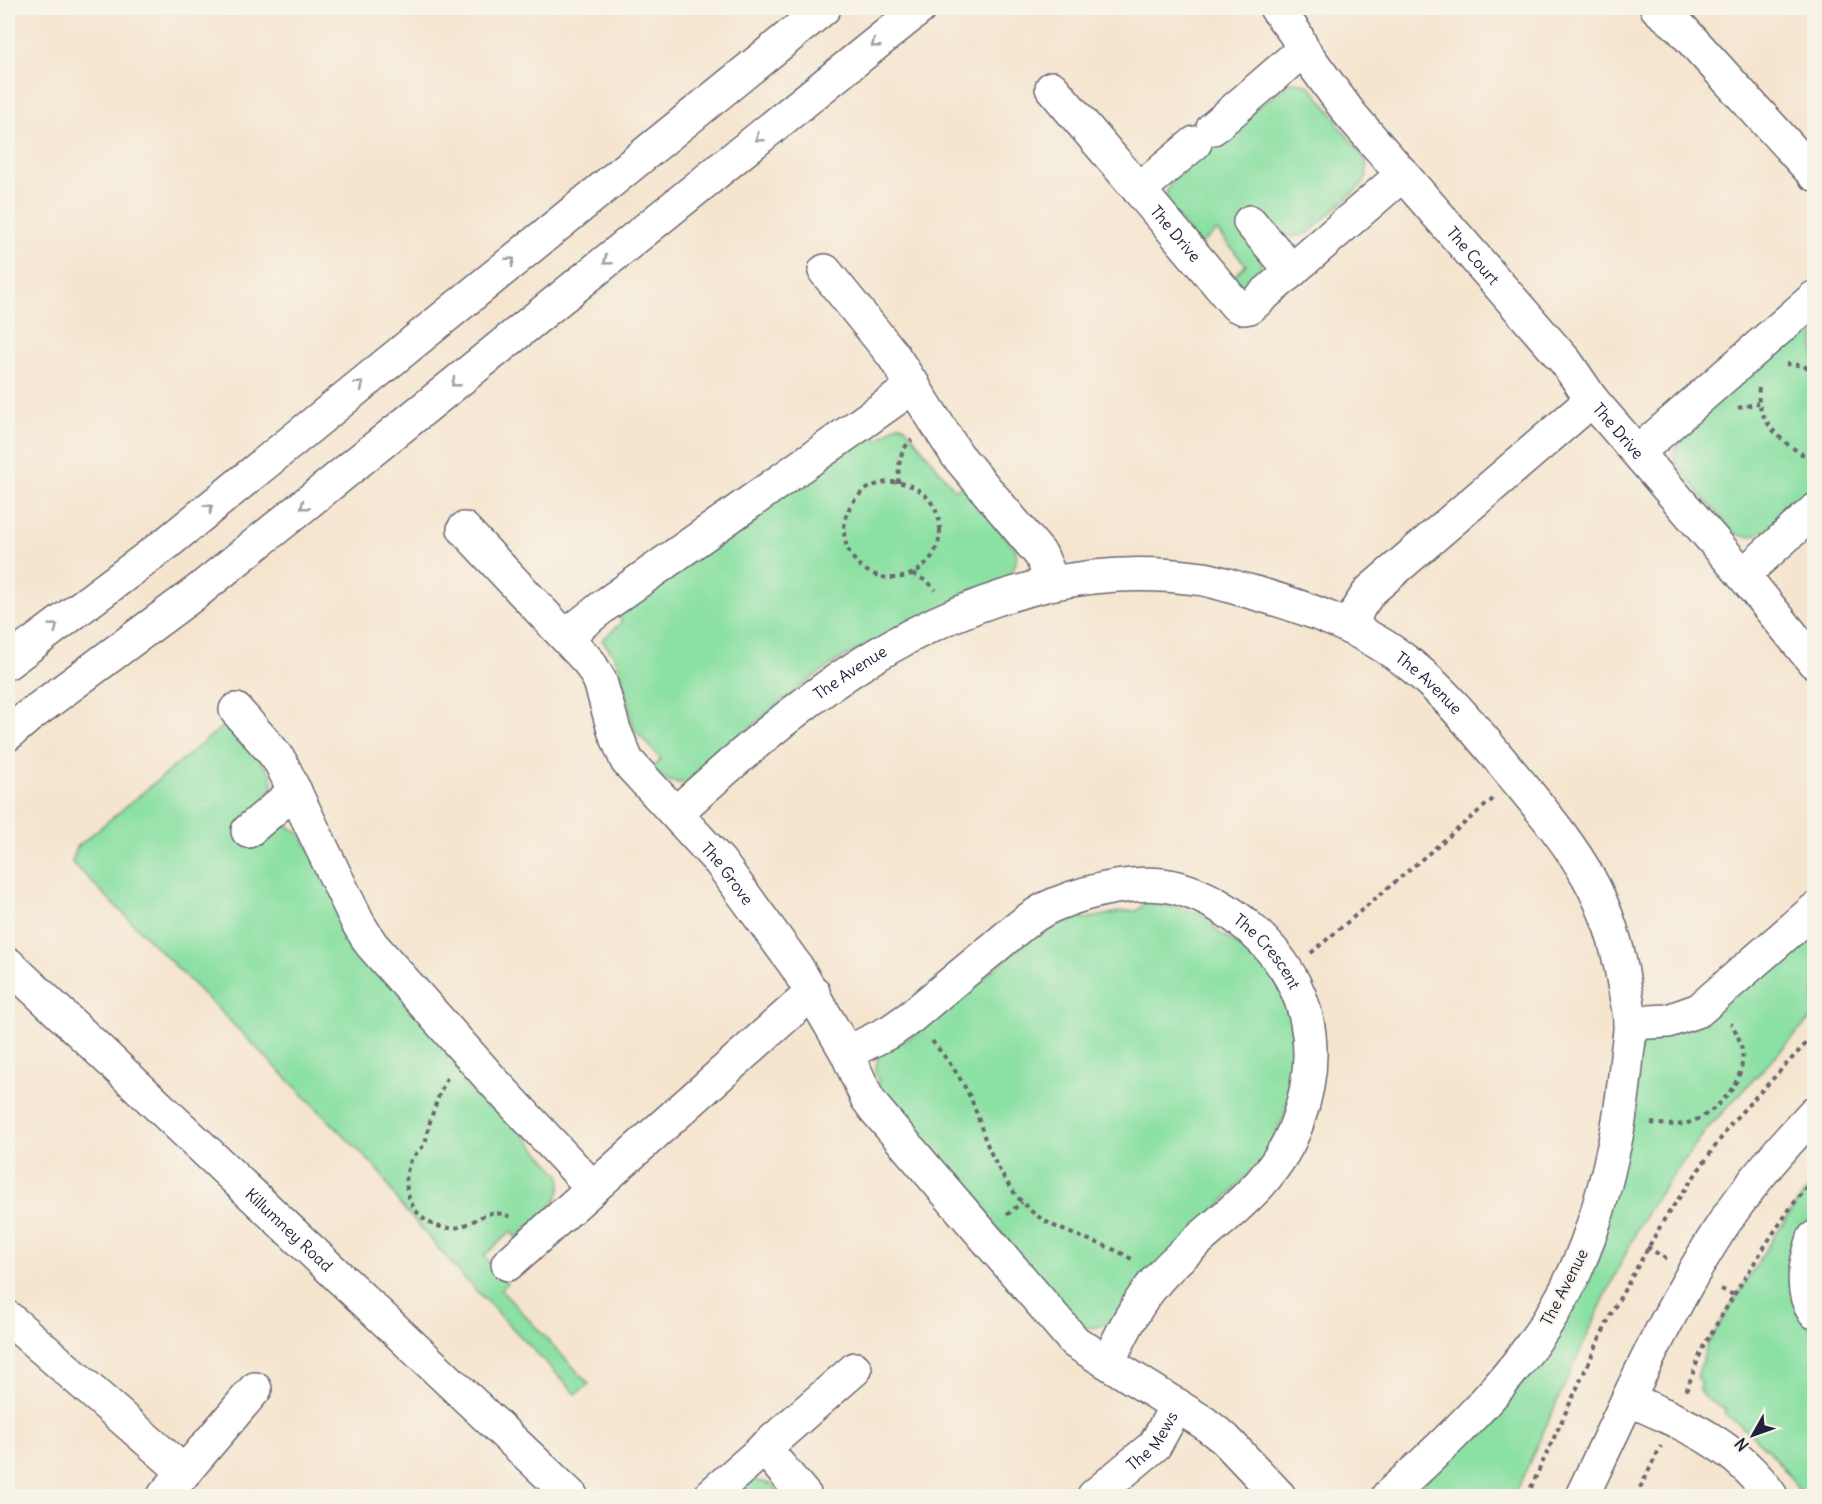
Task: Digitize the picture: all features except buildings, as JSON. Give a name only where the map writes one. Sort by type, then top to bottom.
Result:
[{"type":"main road","points":[[8,662],[167,543],[824,8]]},
{"type":"main road","points":[[8,734],[198,591],[920,8]]},
{"type":"main road","points":[[1276,8],[1295,33],[1303,50]]},
{"type":"main road","points":[[1657,8],[1679,26],[1815,174]]},
{"type":"main road","name":"The Court","points":[[1303,50],[1350,114],[1566,362],[1592,400]]},
{"type":"main road","name":"The Drive","points":[[1303,50],[1139,190],[1236,305],[1244,308],[1250,307],[1403,174]]},
{"type":"main road","points":[[1052,88],[1139,190]]},
{"type":"main road","points":[[1250,222],[1292,271]]},
{"type":"main road","points":[[825,271],[881,339],[914,386],[957,455],[1041,555],[1053,583]]},
{"type":"main road","points":[[1638,452],[1815,298]]},
{"type":"main road","points":[[566,636],[605,605],[914,386]]},
{"type":"main road","name":"The Drive","points":[[1350,628],[1359,607],[1370,591],[1592,400],[1815,662]]},
{"type":"main road","points":[[1743,575],[1815,512]]},
{"type":"main road","name":"The Grove","points":[[464,529],[566,636],[596,671],[614,730],[627,760],[720,862],[752,903],[813,992]]},
{"type":"main road","name":"The Avenue","points":[[676,813],[801,705],[871,657],[915,632],[956,614],[1053,583],[1099,577],[1156,574],[1207,580],[1283,601],[1350,628],[1397,655],[1432,683],[1472,726],[1556,828],[1599,894],[1612,929],[1621,966],[1630,1023],[1621,1119],[1599,1210],[1581,1257],[1558,1305],[1533,1343],[1474,1414],[1388,1497]]},
{"type":"main road","points":[[236,710],[273,752],[295,791],[371,944],[593,1188]]},
{"type":"main road","points":[[248,831],[295,791]]},
{"type":"main road","name":"The Crescent","points":[[846,1053],[891,1031],[912,1017],[1032,917],[1055,904],[1121,886],[1157,885],[1177,888],[1217,904],[1239,919],[1265,942],[1289,972],[1298,990],[1307,1021],[1310,1046],[1304,1101],[1286,1148],[1261,1185],[1157,1279],[1135,1312],[1108,1362]]},
{"type":"main road","points":[[1630,1023],[1668,1020],[1699,1010],[1815,910]]},
{"type":"main road","name":"Killumney Road","points":[[8,964],[571,1497]]},
{"type":"main road","points":[[508,1264],[813,992],[867,1098],[875,1109],[1070,1337],[1082,1347],[1177,1405],[1225,1439],[1279,1497]]},
{"type":"main road","points":[[1582,1497],[1660,1334],[1723,1225],[1774,1157],[1815,1113]]},
{"type":"main road","points":[[1815,1238],[1805,1271],[1805,1288],[1810,1306],[1815,1312]]},
{"type":"main road","points":[[8,1318],[174,1484],[255,1389]]},
{"type":"main road","points":[[712,1494],[855,1369]]},
{"type":"main road","points":[[1628,1399],[1697,1430],[1725,1448],[1747,1467],[1771,1497]]},
{"type":"main road","name":"The Mews","points":[[1094,1497],[1155,1445],[1177,1405]]},
{"type":"main road","points":[[764,1448],[806,1497]]},
{"type":"path","points":[[1758,404],[1762,414],[1779,436],[1798,453],[1815,460]]},
{"type":"path","points":[[898,483],[902,451],[906,444],[919,435]]},
{"type":"path","points":[[883,483],[898,483],[913,487],[925,496],[934,508],[939,523],[939,538],[934,553],[925,565],[912,573],[896,578],[880,577],[865,570],[853,559],[846,545],[843,529],[847,513],[855,499],[868,488],[883,483]]},
{"type":"path","points":[[1306,957],[1501,792]]},
{"type":"path","points":[[1621,1119],[1682,1124],[1702,1115],[1727,1095],[1739,1074],[1742,1049],[1738,1035],[1729,1019],[1713,998]]},
{"type":"path","points":[[912,1017],[959,1075],[972,1100],[985,1140],[1005,1181],[1031,1211],[1058,1227],[1131,1258],[1157,1279]]},
{"type":"path","points":[[1527,1497],[1613,1310],[1665,1218],[1733,1121],[1815,1035]]},
{"type":"path","points":[[467,1052],[450,1072],[438,1094],[424,1144],[411,1159],[405,1181],[408,1196],[412,1206],[424,1220],[433,1225],[450,1228],[466,1225],[489,1213],[507,1215],[524,1223],[537,1237]]},
{"type":"path","points":[[1683,1397],[1703,1347],[1734,1295],[1791,1207],[1815,1179]]},
{"type":"path","points":[[1636,1497],[1662,1445]]},
{"type":"green space","points":[[1290,82],[1310,86],[1366,160],[1367,175],[1364,183],[1307,234],[1291,237],[1280,233],[1260,257],[1261,267],[1258,276],[1243,288],[1229,280],[1246,265],[1217,231],[1199,245],[1168,205],[1166,193],[1174,176]]},
{"type":"green space","points":[[1814,317],[1814,493],[1768,536],[1763,530],[1752,536],[1739,535],[1734,533],[1678,467],[1675,451],[1685,437],[1680,431]]},
{"type":"green space","points":[[897,425],[906,428],[955,490],[962,485],[1015,548],[1016,562],[1010,574],[1004,581],[842,658],[772,709],[688,782],[677,783],[664,778],[652,768],[661,759],[634,729],[621,672],[614,655],[602,640],[622,622],[616,613],[871,431],[878,440]]},
{"type":"green space","points":[[229,721],[272,775],[273,786],[269,794],[276,826],[284,825],[298,831],[468,1073],[462,1080],[488,1108],[494,1102],[560,1175],[559,1194],[547,1210],[517,1238],[510,1232],[484,1256],[507,1283],[501,1290],[589,1384],[576,1394],[465,1279],[399,1203],[380,1172],[72,862],[77,847]]},
{"type":"green space","points":[[1147,901],[1189,910],[1212,918],[1217,931],[1243,948],[1259,964],[1269,964],[1291,1017],[1295,1062],[1285,1115],[1261,1162],[1111,1320],[1097,1327],[1085,1327],[1081,1326],[882,1093],[875,1071],[879,1055],[916,1034],[1041,930],[1070,914],[1086,919],[1124,911],[1137,911]]},
{"type":"green space","points":[[1814,930],[1814,1015],[1707,1129],[1640,1224],[1514,1496],[1410,1496],[1524,1381],[1643,1043]]},
{"type":"green space","points":[[1814,1182],[1814,1213],[1805,1228],[1804,1317],[1814,1335],[1814,1496],[1802,1496],[1786,1471],[1768,1450],[1724,1413],[1726,1410],[1703,1395],[1699,1386],[1700,1380],[1697,1378],[1707,1345],[1769,1244]]},
{"type":"green space","points":[[755,1480],[771,1484],[785,1496],[745,1496],[749,1493],[743,1486]]}]
